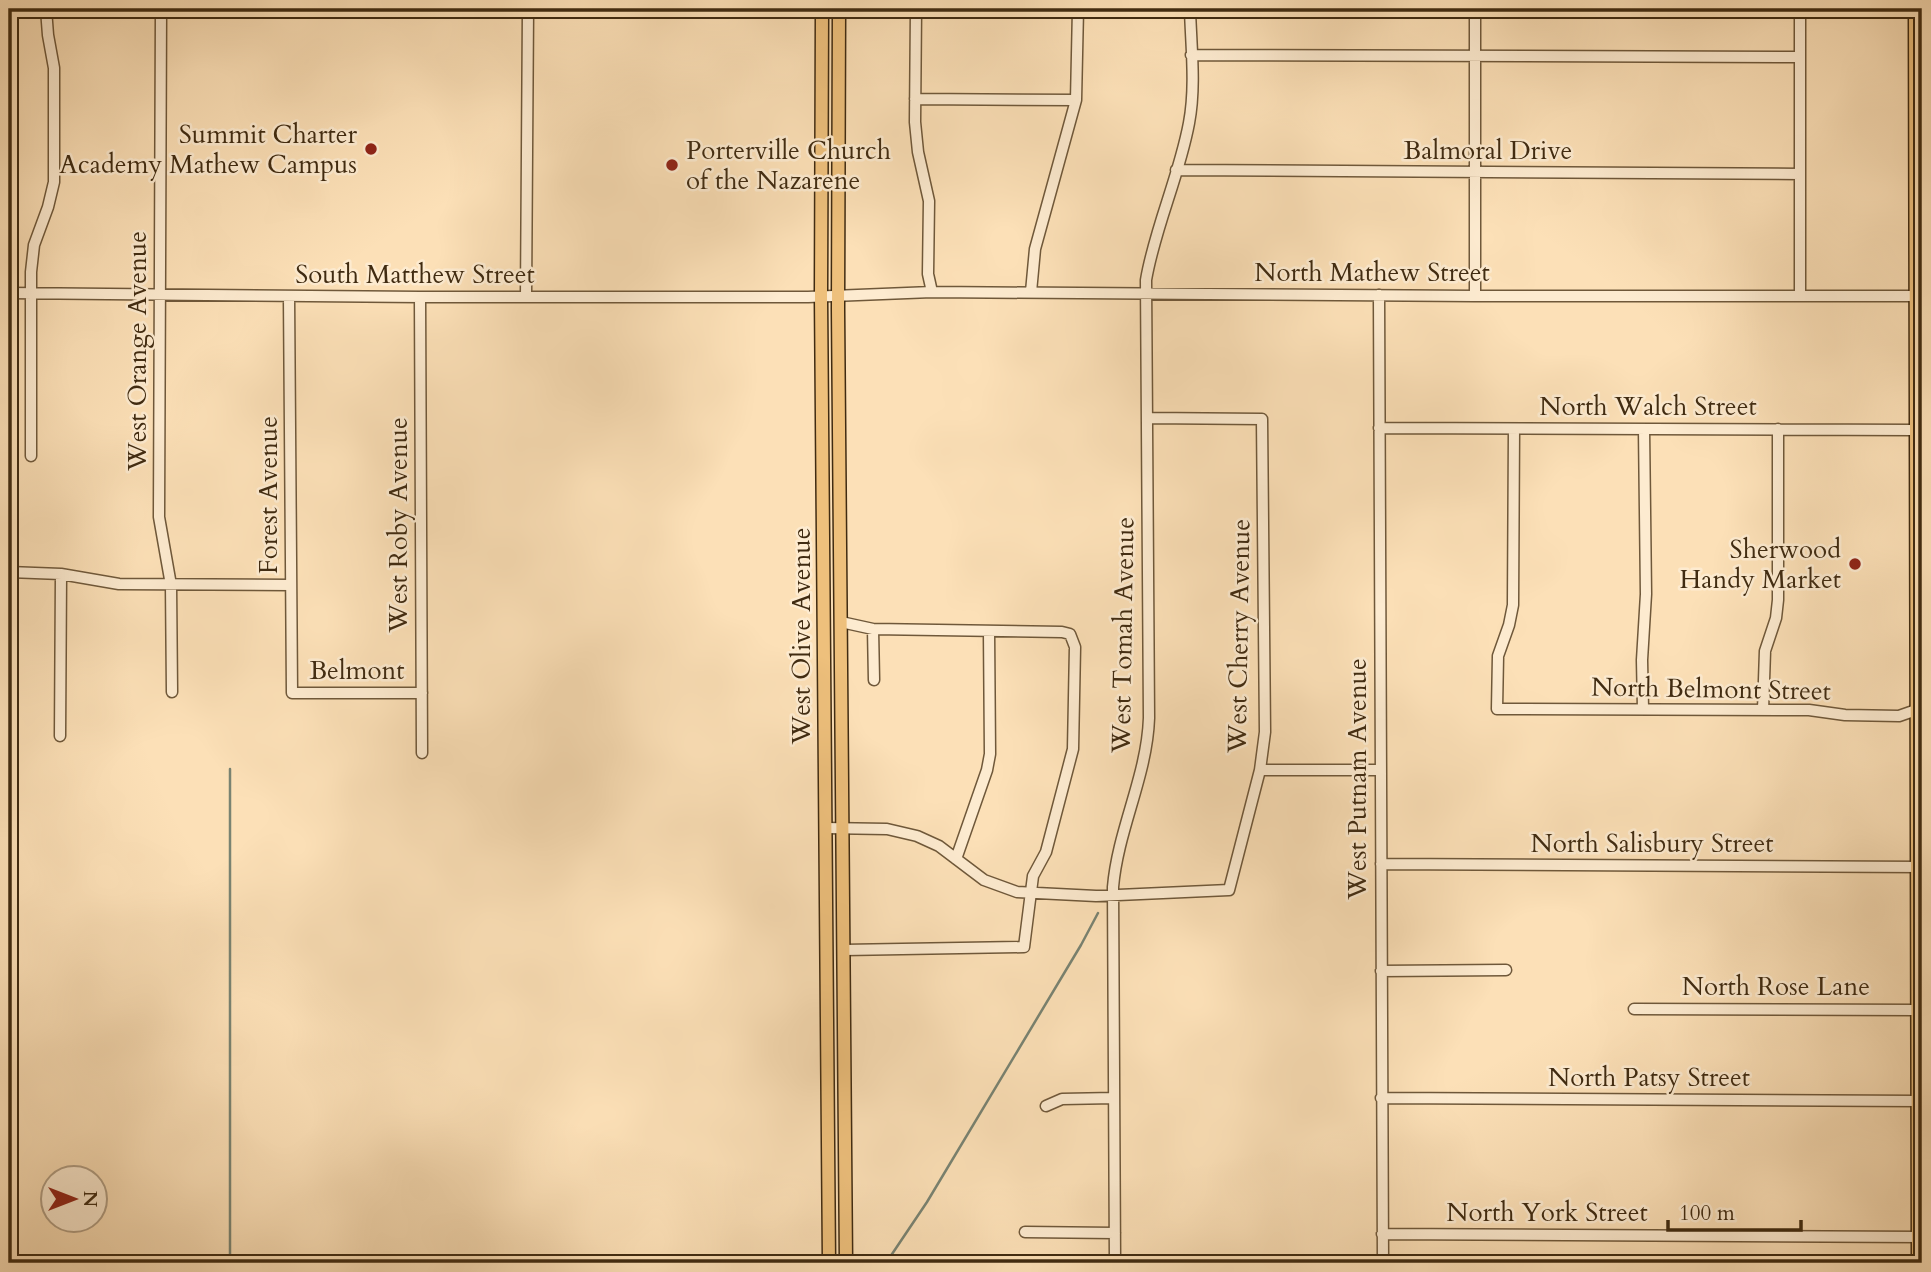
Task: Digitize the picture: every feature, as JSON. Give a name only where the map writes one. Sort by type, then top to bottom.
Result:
[{"type":"main road","name":"West Olive Avenue","points":[[822,9],[821,297],[829,1263]]},
{"type":"main road","name":"West Olive Avenue","points":[[839,9],[838,296],[846,1263]]},
{"type":"main road","points":[[1915,9],[1920,709],[1918,1263]]},
{"type":"street","points":[[31,456],[29,293],[34,245],[54,182],[54,68],[46,9]]},
{"type":"street","name":"West Orange Avenue","points":[[161,9],[159,517],[171,585],[172,692]]},
{"type":"street","points":[[526,297],[528,9]]},
{"type":"street","points":[[916,9],[917,145],[929,201],[928,274],[932,292]]},
{"type":"street","points":[[1031,292],[1035,249],[1076,100],[1078,9]]},
{"type":"street","name":"West Tomah Avenue","points":[[1115,1263],[1113,894],[1117,857],[1140,780],[1149,730],[1146,294],[1151,258],[1190,116],[1191,9]]},
{"type":"street","points":[[1475,9],[1475,296]]},
{"type":"street","points":[[1800,9],[1800,296]]},
{"type":"street","points":[[1191,55],[1800,57]]},
{"type":"street","points":[[915,99],[1076,100]]},
{"type":"street","name":"Balmoral Drive","points":[[1176,170],[1800,173]]},
{"type":"street","name":"North Mathew Street","points":[[821,297],[932,292],[1919,296]]},
{"type":"street","name":"South Matthew Street","points":[[9,293],[821,297]]},
{"type":"street","name":"West Putnam Avenue","points":[[1379,295],[1383,1263]]},
{"type":"street","name":"Forest Avenue","points":[[289,296],[292,694]]},
{"type":"street","name":"West Roby Avenue","points":[[420,297],[422,753]]},
{"type":"street","name":"West Cherry Avenue","points":[[1113,894],[1229,890],[1260,770],[1265,720],[1262,419],[1147,418]]},
{"type":"street","name":"North Walch Street","points":[[1379,428],[1916,430]]},
{"type":"street","name":"North Belmont Street","points":[[1514,429],[1514,596],[1511,618],[1498,656],[1497,709],[1814,710],[1853,716],[1899,716],[1920,709]]},
{"type":"street","points":[[1643,709],[1642,660],[1646,594],[1644,429]]},
{"type":"street","points":[[1763,710],[1765,650],[1776,618],[1778,600],[1778,429]]},
{"type":"street","points":[[9,572],[61,574],[119,584],[291,585]]},
{"type":"street","points":[[60,736],[61,574]]},
{"type":"street","points":[[841,622],[873,629],[1062,632],[1070,634],[1075,647],[1073,749],[1046,852],[1033,877],[1024,947],[844,950]]},
{"type":"street","points":[[873,629],[874,680]]},
{"type":"street","points":[[956,859],[990,754],[989,631]]},
{"type":"street","name":"Belmont","points":[[292,694],[422,693]]},
{"type":"street","points":[[1260,770],[1380,770]]},
{"type":"street","points":[[825,828],[906,832],[939,846],[968,870],[1009,891],[1030,894],[1113,894]]},
{"type":"street","name":"North Salisbury Street","points":[[1381,864],[1920,867]]},
{"type":"street","points":[[1381,971],[1506,970]]},
{"type":"street","name":"North Rose Lane","points":[[1634,1009],[1918,1010]]},
{"type":"street","points":[[1046,1106],[1062,1099],[1114,1098]]},
{"type":"street","name":"North Patsy Street","points":[[1381,1098],[1918,1101]]},
{"type":"street","points":[[1025,1232],[1115,1233]]},
{"type":"street","name":"North York Street","points":[[1382,1234],[1920,1237]]},
{"type":"waterway","points":[[230,769],[230,1263]]},
{"type":"waterway","points":[[886,1263],[927,1202],[1098,913]]},
{"type":"place","name":"Summit Charter Academy Mathew Campus","points":[[371,149]]},
{"type":"place","name":"Porterville Church of the Nazarene","points":[[672,165]]},
{"type":"place","name":"Sherwood Handy Market","points":[[1855,564]]}]
